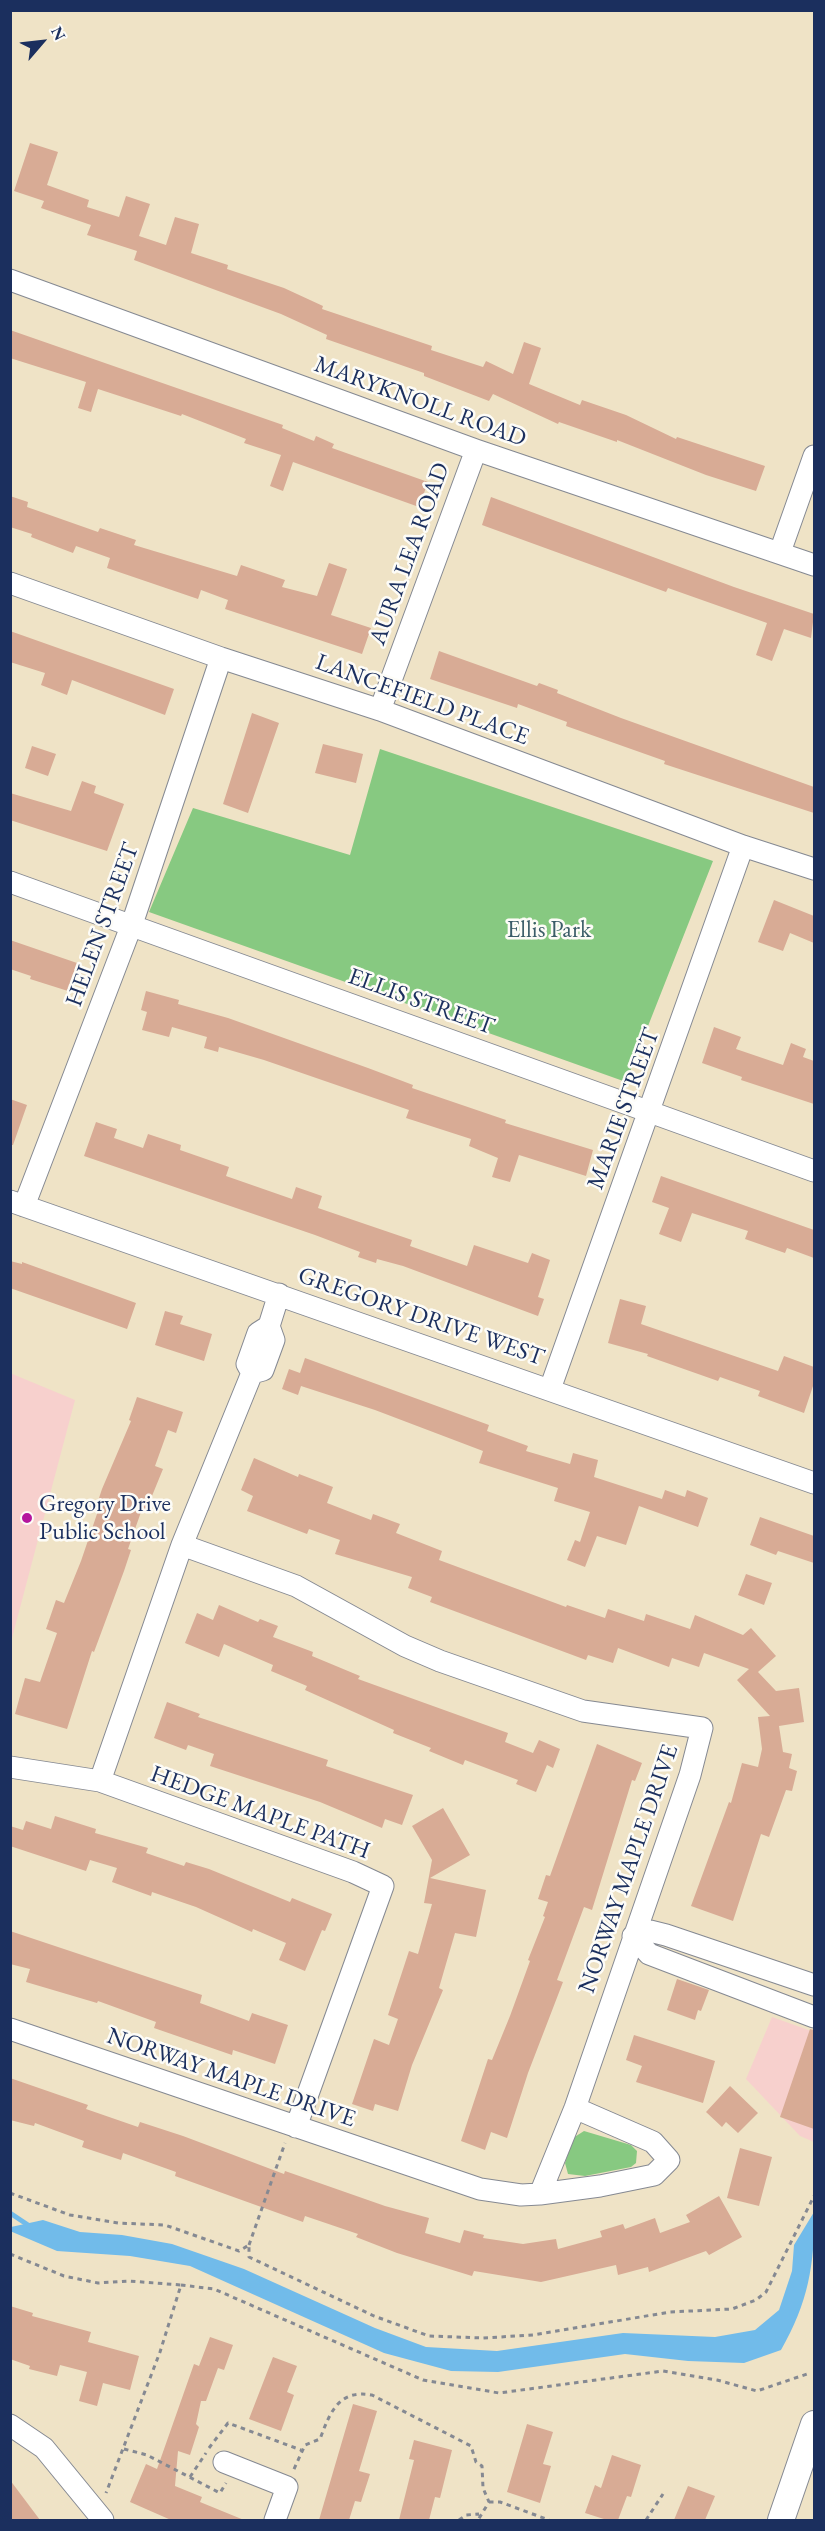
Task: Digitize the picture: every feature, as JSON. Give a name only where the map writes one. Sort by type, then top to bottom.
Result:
[{"type":"main road","points":[[781,2520],[814,2424]]},
{"type":"street","name":"MARYKNOLL ROAD","points":[[10,280],[476,450],[814,565]]},
{"type":"street","name":"AURA LEA ROAD","points":[[380,710],[476,450]]},
{"type":"street","points":[[780,552],[814,456]]},
{"type":"street","name":"LANCEFIELD PLACE","points":[[10,583],[221,658],[380,710],[743,846],[814,869]]},
{"type":"street","name":"HELEN STREET","points":[[17,1203],[132,924],[221,658]]},
{"type":"street","name":"MARIE STREET","points":[[550,1389],[651,1112],[743,846]]},
{"type":"street","name":"ELLIS STREET","points":[[10,882],[814,1171]]},
{"type":"street","name":"GREGORY DRIVE WEST","points":[[17,1203],[814,1483]]},
{"type":"street","points":[[99,1780],[182,1545],[252,1373],[263,1370],[274,1340],[269,1326],[279,1294]]},
{"type":"street","name":"NORWAY MAPLE DRIVE","points":[[182,1545],[296,1586],[405,1646],[440,1661],[584,1711],[702,1728],[690,1774],[575,2108],[540,2194]]},
{"type":"street","name":"HEDGE MAPLE PATH","points":[[10,1767],[99,1780],[353,1872],[383,1886],[294,2126]]},
{"type":"street","points":[[814,1985],[666,1935],[650,1931],[633,1936],[649,1954],[814,2018]]},
{"type":"street","name":"NORWAY MAPLE DRIVE","points":[[10,2029],[480,2190],[521,2195],[600,2186],[654,2175],[669,2160],[653,2142],[575,2108]]},
{"type":"street","points":[[10,2425],[44,2448],[99,2515]]},
{"type":"street","points":[[230,2464],[286,2487],[275,2520]]},
{"type":"path","points":[[294,2126],[249,2245],[249,2257],[374,2316],[429,2336],[473,2338],[533,2336],[670,2312],[732,2309],[756,2300],[766,2292],[814,2196]]},
{"type":"path","points":[[10,2193],[70,2215],[118,2223],[165,2224],[239,2252],[249,2245]]},
{"type":"path","points":[[10,2254],[64,2276],[98,2283],[149,2282],[214,2289],[423,2380],[499,2393],[663,2371],[758,2391],[807,2374]]},
{"type":"path","points":[[99,2515],[181,2285]]},
{"type":"path","points":[[286,2487],[304,2445],[320,2439],[339,2400],[354,2394],[372,2395],[471,2446],[476,2462],[482,2466],[483,2488],[489,2502]]},
{"type":"path","points":[[190,2477],[228,2422],[301,2450]]},
{"type":"path","points":[[123,2449],[147,2455],[220,2493],[230,2464]]},
{"type":"path","points":[[646,2520],[663,2494]]},
{"type":"path","points":[[478,2520],[479,2514],[489,2502]]},
{"type":"path","points":[[489,2502],[500,2502],[549,2520]]},
{"type":"path","points":[[459,2520],[466,2516],[479,2514]]},
{"type":"shaded area","name":"Gregory Drive Public School","points":[[10,1373],[75,1400],[12,1638],[10,1637]]},
{"type":"shaded area","points":[[772,2017],[814,2032],[814,2142],[800,2136],[746,2079]]},
{"type":"green space","name":"Ellis Park","points":[[380,749],[713,861],[626,1082],[149,912],[193,808],[350,855]]},
{"type":"green space","points":[[584,2131],[631,2145],[637,2151],[636,2163],[631,2167],[585,2176],[568,2174],[565,2163],[573,2138]]},
{"type":"water","points":[[814,2212],[813,2249],[808,2283],[798,2316],[781,2350],[744,2363],[688,2361],[625,2354],[498,2372],[451,2371],[384,2353],[190,2266],[130,2256],[57,2251],[10,2231],[11,2227],[43,2220],[80,2232],[122,2235],[172,2244],[244,2269],[375,2328],[426,2347],[497,2351],[623,2333],[715,2337],[755,2330],[779,2310],[792,2271],[794,2245]]},
{"type":"building","points":[[30,143],[58,152],[47,185],[89,200],[87,207],[119,217],[126,196],[150,204],[139,236],[166,245],[175,217],[199,224],[191,253],[228,265],[227,269],[284,288],[323,306],[322,309],[432,346],[431,350],[483,367],[486,361],[513,374],[524,342],[541,348],[529,384],[580,405],[582,400],[626,415],[676,439],[677,437],[765,466],[756,491],[706,475],[617,440],[617,442],[559,422],[558,424],[493,394],[489,401],[424,376],[424,373],[326,339],[327,335],[281,314],[134,260],[137,251],[87,235],[91,225],[41,208],[44,201],[14,191]]},
{"type":"building","points":[[10,330],[283,425],[282,428],[314,441],[316,436],[334,444],[332,448],[428,482],[419,507],[293,462],[283,491],[270,486],[281,455],[244,443],[246,439],[182,414],[181,416],[98,389],[91,412],[78,408],[86,382],[10,358]]},
{"type":"building","points":[[10,496],[28,502],[27,507],[98,532],[100,528],[136,540],[134,545],[237,576],[241,565],[285,580],[282,587],[317,596],[329,563],[347,569],[331,615],[371,628],[362,654],[225,609],[228,600],[201,590],[198,599],[107,568],[110,558],[76,546],[73,553],[31,537],[32,534],[10,527]]},
{"type":"building","points":[[491,497],[734,587],[814,614],[811,638],[784,629],[772,661],[756,655],[767,623],[668,588],[666,592],[482,525]]},
{"type":"building","points":[[10,631],[174,689],[165,715],[72,680],[67,695],[41,685],[45,673],[10,662]]},
{"type":"building","points":[[439,651],[537,686],[539,683],[558,690],[557,693],[621,718],[814,787],[814,813],[664,764],[665,761],[566,726],[567,722],[518,704],[517,708],[430,679]]},
{"type":"building","points":[[252,713],[279,723],[248,813],[223,804]]},
{"type":"building","points":[[323,744],[363,754],[356,783],[315,773]]},
{"type":"building","points":[[32,746],[56,754],[48,776],[25,768]]},
{"type":"building","points":[[82,781],[96,786],[94,793],[124,804],[107,851],[10,820],[10,793],[71,811]]},
{"type":"building","points":[[774,900],[814,916],[814,943],[790,933],[783,951],[758,942]]},
{"type":"building","points":[[10,940],[77,963],[68,991],[30,979],[31,976],[10,969]]},
{"type":"building","points":[[146,991],[179,1000],[178,1004],[228,1018],[368,1068],[413,1085],[412,1088],[506,1120],[505,1123],[593,1150],[586,1176],[519,1155],[510,1182],[492,1177],[498,1158],[469,1146],[471,1139],[406,1118],[409,1110],[264,1060],[219,1047],[218,1052],[204,1048],[207,1037],[172,1027],[169,1037],[142,1030],[147,1012],[141,1010]]},
{"type":"building","points":[[714,1027],[741,1037],[736,1049],[783,1065],[791,1043],[806,1049],[803,1057],[814,1061],[814,1104],[741,1080],[742,1077],[702,1063]]},
{"type":"building","points":[[10,1099],[27,1105],[13,1145],[10,1145]]},
{"type":"building","points":[[96,1122],[117,1129],[114,1138],[143,1148],[148,1134],[181,1145],[180,1150],[229,1167],[226,1176],[292,1199],[296,1187],[322,1196],[318,1208],[412,1240],[410,1246],[467,1266],[474,1245],[528,1263],[532,1253],[550,1260],[538,1297],[544,1299],[538,1316],[403,1266],[377,1259],[376,1263],[358,1257],[360,1252],[315,1235],[84,1156]]},
{"type":"building","points":[[661,1176],[814,1230],[814,1258],[787,1248],[785,1253],[745,1239],[748,1231],[692,1213],[681,1242],[659,1234],[669,1208],[652,1202]]},
{"type":"building","points":[[10,1261],[22,1264],[22,1262],[136,1303],[127,1329],[10,1288]]},
{"type":"building","points":[[620,1299],[646,1306],[641,1324],[778,1371],[784,1356],[814,1367],[814,1383],[804,1413],[758,1396],[760,1391],[720,1377],[718,1381],[647,1356],[648,1354],[608,1343]]},
{"type":"building","points":[[165,1311],[183,1316],[180,1324],[212,1334],[204,1361],[155,1345]]},
{"type":"building","points":[[305,1358],[489,1425],[487,1431],[528,1446],[526,1451],[570,1464],[573,1453],[598,1460],[594,1477],[662,1499],[665,1490],[685,1497],[687,1490],[708,1498],[698,1527],[639,1506],[626,1545],[597,1536],[585,1567],[567,1560],[575,1540],[580,1542],[590,1512],[554,1501],[558,1488],[479,1463],[483,1451],[375,1410],[301,1386],[298,1395],[282,1389],[289,1369],[300,1373]]},
{"type":"building","points":[[137,1397],[183,1412],[176,1433],[168,1430],[155,1466],[163,1469],[145,1513],[141,1512],[128,1549],[131,1550],[124,1571],[94,1652],[92,1651],[67,1729],[15,1714],[25,1678],[40,1682],[57,1633],[46,1629],[56,1600],[64,1603],[81,1561],[98,1511],[95,1510],[102,1489],[131,1421],[129,1420]]},
{"type":"building","points":[[254,1458],[298,1477],[299,1474],[333,1487],[327,1503],[371,1520],[373,1514],[400,1524],[396,1533],[442,1551],[439,1560],[566,1607],[567,1605],[605,1618],[608,1609],[644,1621],[646,1614],[690,1629],[695,1615],[743,1635],[751,1628],[776,1656],[758,1672],[776,1691],[799,1688],[804,1722],[779,1726],[783,1752],[792,1754],[789,1768],[797,1771],[792,1791],[786,1790],[769,1837],[761,1834],[733,1921],[691,1906],[729,1802],[731,1803],[742,1763],[758,1767],[762,1749],[758,1717],[770,1716],[737,1680],[749,1669],[704,1653],[699,1667],[672,1658],[669,1667],[618,1648],[613,1663],[588,1655],[586,1660],[430,1602],[432,1597],[408,1588],[412,1577],[335,1554],[340,1540],[309,1529],[307,1534],[247,1511],[253,1496],[241,1490]]},
{"type":"building","points":[[760,1517],[814,1536],[814,1563],[778,1551],[776,1555],[750,1545]]},
{"type":"building","points":[[746,1574],[772,1583],[764,1605],[738,1595]]},
{"type":"building","points":[[219,1605],[258,1622],[260,1619],[278,1626],[273,1637],[313,1652],[312,1656],[360,1676],[358,1679],[508,1733],[505,1742],[533,1753],[539,1740],[560,1749],[553,1768],[547,1765],[536,1792],[516,1784],[518,1780],[465,1760],[463,1765],[429,1751],[431,1748],[393,1733],[394,1730],[305,1690],[307,1686],[271,1671],[273,1665],[224,1644],[219,1657],[185,1643],[197,1613],[213,1620]]},
{"type":"building","points":[[167,1702],[200,1714],[198,1717],[328,1760],[326,1766],[413,1795],[402,1825],[385,1819],[382,1828],[320,1802],[210,1766],[214,1754],[188,1745],[186,1750],[154,1738]]},
{"type":"building","points":[[597,1744],[642,1763],[635,1781],[632,1780],[592,1910],[584,1907],[557,1980],[563,1982],[528,2073],[507,2138],[491,2132],[485,2150],[461,2141],[488,2059],[492,2060],[530,1961],[528,1960],[545,1917],[543,1916],[548,1902],[538,1899],[546,1875],[550,1876]]},
{"type":"building","points":[[443,1808],[470,1855],[430,1878],[486,1890],[476,1937],[455,1933],[439,1988],[443,1990],[412,2065],[398,2111],[375,2104],[373,2111],[352,2104],[374,2039],[389,2045],[398,2019],[388,2015],[409,1951],[418,1954],[432,1904],[424,1903],[432,1860],[412,1826]]},
{"type":"building","points":[[55,1816],[96,1829],[95,1833],[148,1848],[146,1853],[184,1866],[186,1862],[209,1869],[290,1902],[292,1898],[332,1914],[325,1931],[322,1930],[305,1971],[279,1960],[286,1943],[253,1929],[252,1932],[196,1907],[152,1892],[151,1896],[112,1882],[117,1868],[90,1860],[86,1871],[10,1846],[10,1826],[23,1830],[26,1821],[51,1829]]},
{"type":"building","points":[[10,1931],[202,1995],[200,2003],[249,2021],[252,2013],[288,2025],[275,2064],[233,2050],[232,2055],[154,2028],[156,2022],[98,2001],[97,2003],[26,1982],[30,1969],[10,1964]]},
{"type":"building","points":[[677,1979],[709,1990],[695,2020],[667,2010]]},
{"type":"building","points":[[810,2029],[814,2030],[814,2129],[780,2117]]},
{"type":"building","points":[[634,2035],[715,2061],[703,2103],[636,2082],[642,2066],[626,2060]]},
{"type":"building","points":[[10,2078],[88,2105],[86,2109],[138,2127],[140,2122],[284,2174],[285,2171],[385,2206],[429,2218],[425,2233],[460,2243],[464,2230],[484,2235],[483,2238],[523,2244],[556,2239],[558,2249],[602,2237],[600,2231],[623,2224],[625,2229],[655,2218],[660,2233],[690,2222],[686,2215],[719,2196],[742,2237],[709,2255],[706,2251],[649,2272],[648,2267],[618,2275],[616,2265],[541,2282],[474,2271],[472,2276],[397,2253],[356,2237],[358,2234],[305,2216],[303,2222],[175,2176],[176,2172],[123,2153],[121,2160],[82,2147],[84,2141],[35,2123],[34,2126],[10,2120]]},
{"type":"building","points":[[730,2086],[758,2113],[738,2133],[726,2122],[722,2127],[706,2112]]},
{"type":"building","points":[[740,2148],[772,2157],[759,2206],[727,2198]]},
{"type":"building","points":[[10,2306],[33,2313],[32,2316],[91,2332],[88,2342],[139,2356],[130,2390],[103,2383],[97,2406],[79,2401],[87,2372],[60,2365],[57,2376],[29,2369],[30,2366],[10,2359]]},
{"type":"building","points":[[210,2337],[233,2345],[224,2370],[218,2368],[206,2401],[201,2401],[196,2424],[199,2427],[190,2455],[178,2451],[175,2486],[202,2497],[200,2502],[244,2520],[171,2520],[130,2502],[146,2464],[157,2469],[194,2364],[199,2366]]},
{"type":"building","points":[[273,2357],[297,2366],[287,2392],[294,2395],[281,2431],[249,2419]]},
{"type":"building","points":[[353,2404],[377,2411],[359,2471],[370,2474],[361,2502],[355,2501],[349,2520],[319,2520]]},
{"type":"building","points":[[527,2424],[553,2432],[543,2464],[551,2466],[540,2503],[507,2492]]},
{"type":"building","points":[[414,2440],[452,2450],[440,2498],[435,2497],[429,2520],[399,2520],[414,2460],[409,2459]]},
{"type":"building","points":[[612,2455],[641,2465],[631,2497],[627,2496],[618,2520],[607,2520],[585,2513],[595,2485],[601,2488]]},
{"type":"building","points":[[10,2480],[40,2520],[10,2520]]},
{"type":"building","points":[[688,2486],[715,2496],[705,2520],[674,2520]]},
{"type":"waterway","points":[[10,2213],[31,2227]]},
{"type":"place","name":"Gregory Drive Public School","points":[[27,1518]]}]
